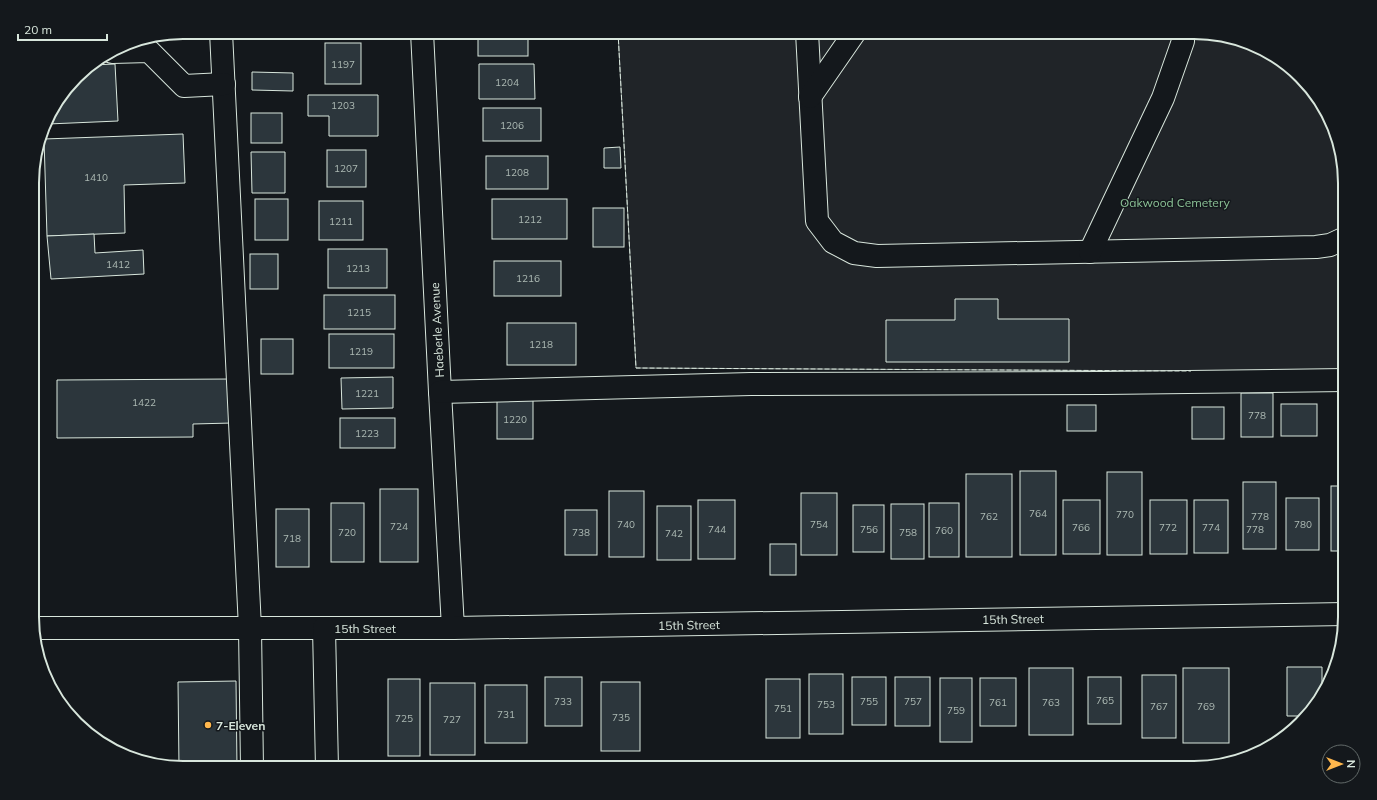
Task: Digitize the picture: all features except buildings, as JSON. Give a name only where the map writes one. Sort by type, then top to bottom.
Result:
[{"type":"street","points":[[221,39],[250,628],[252,761]]},
{"type":"street","name":"Haeberle Avenue","points":[[422,39],[453,628]]},
{"type":"street","points":[[807,39],[817,221],[833,242],[854,253],[878,256],[1316,247],[1330,245],[1338,241]]},
{"type":"street","points":[[810,97],[850,39]]},
{"type":"street","points":[[1090,252],[1164,98],[1183,39]]},
{"type":"street","points":[[125,52],[149,51],[184,86],[224,84]]},
{"type":"street","points":[[440,392],[585,387],[751,384],[1104,383],[1338,380]]},
{"type":"street","name":"15th Street","points":[[39,628],[453,628],[1338,614]]},
{"type":"street","points":[[324,628],[327,761]]},
{"type":"green space","name":"Oakwood Cemetery","points":[[618,39],[1212,40],[1249,50],[1266,58],[1296,81],[1319,111],[1333,146],[1338,174],[1338,372],[636,368]]},
{"type":"fence","points":[[618,39],[636,368],[1191,371]]},
{"type":"place","name":"7-Eleven","points":[[208,725]]}]
